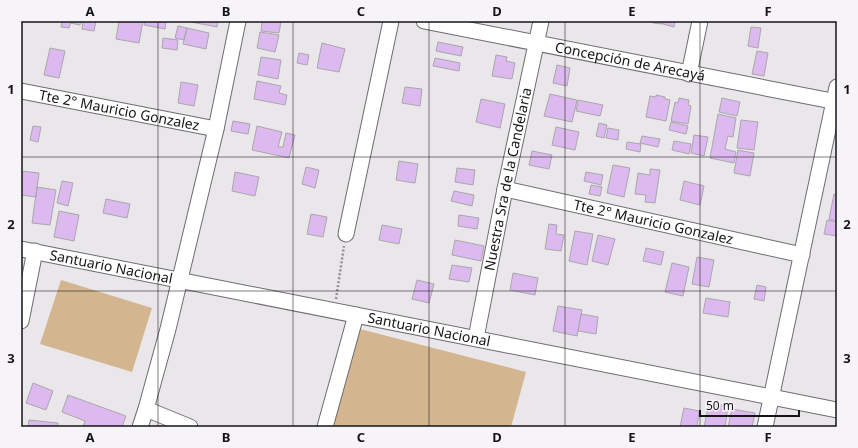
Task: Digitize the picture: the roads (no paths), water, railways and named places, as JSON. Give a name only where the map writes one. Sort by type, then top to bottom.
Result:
[{"type":"street","points":[[140,427],[168,329],[216,129],[238,21]]},
{"type":"street","points":[[346,234],[391,21]]},
{"type":"street","name":"Concepción de Arecayá","points":[[424,21],[835,102]]},
{"type":"street","name":"Nuestra Sra de la Candelaria","points":[[476,338],[505,189],[541,21]]},
{"type":"street","points":[[689,74],[700,21]]},
{"type":"street","points":[[764,427],[837,87]]},
{"type":"street","name":"Tte 2° Mauricio Gonzalez","points":[[21,92],[216,129]]},
{"type":"street","name":"Tte 2° Mauricio Gonzalez","points":[[505,189],[802,255]]},
{"type":"street","points":[[21,321],[28,250]]},
{"type":"street","name":"Santuario Nacional","points":[[28,250],[837,410]]},
{"type":"street","points":[[325,427],[356,315]]},
{"type":"street","points":[[146,409],[190,427]]}]
